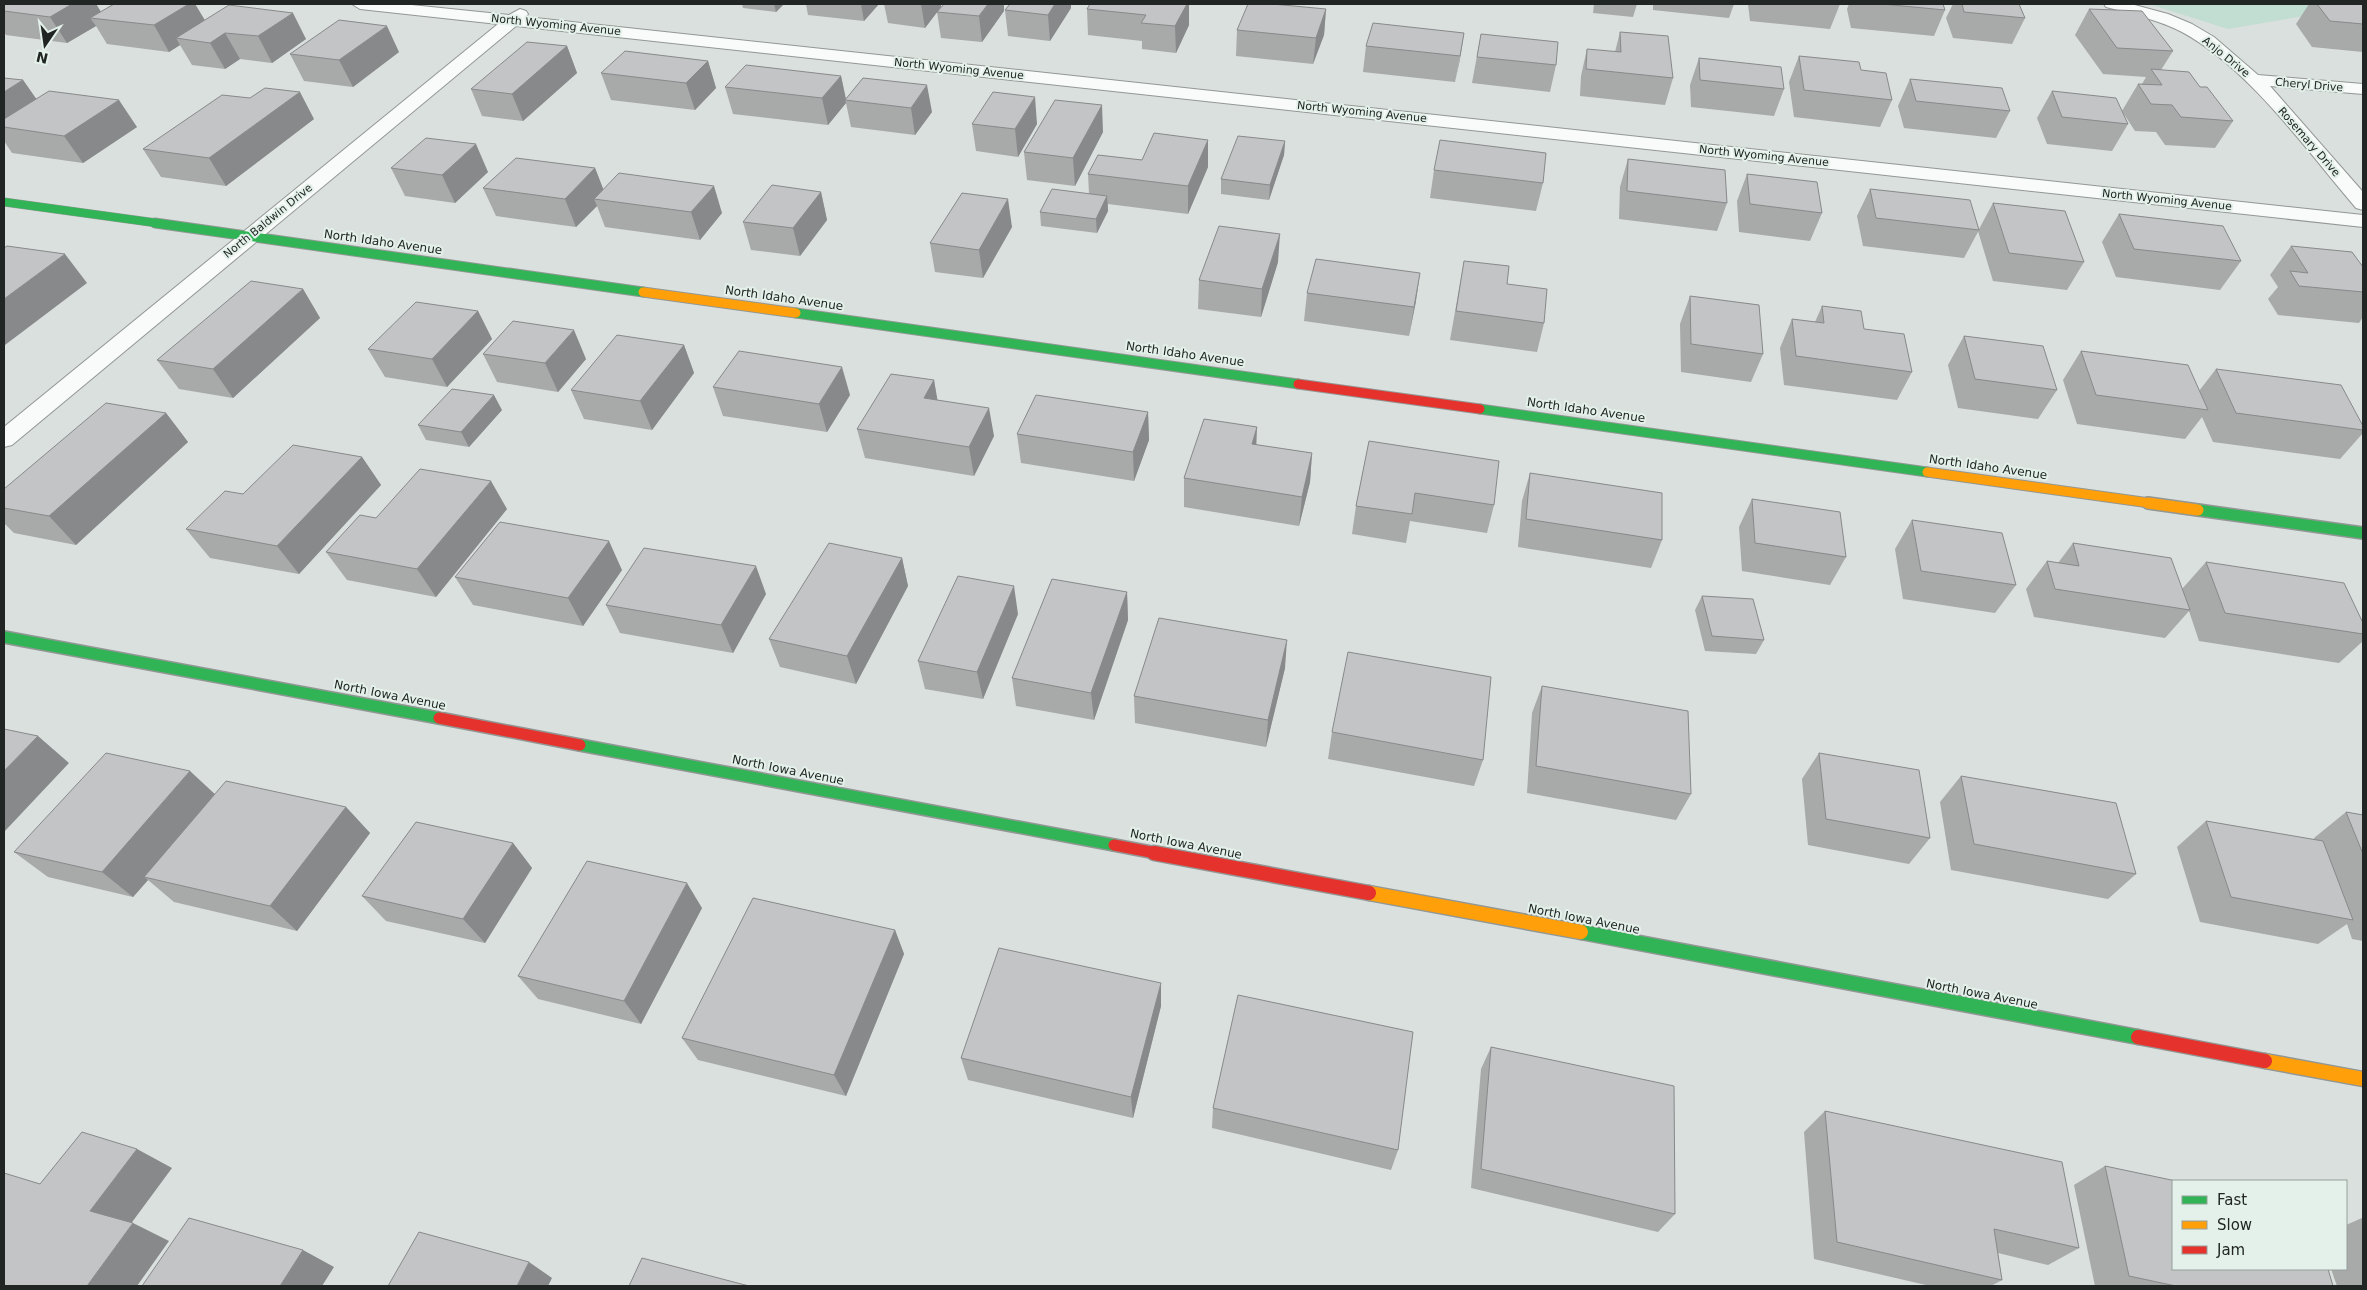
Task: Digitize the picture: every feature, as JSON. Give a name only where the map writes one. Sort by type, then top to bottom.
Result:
[{"type":"street","name":"North Wyoming Avenue","points":[[360,4],[2363,221]]},
{"type":"street","name":"North Baldwin Drive","points":[[4,439],[533,4]]},
{"type":"street","name":"Anjo Drive","points":[[2112,4],[2138,10],[2174,23],[2207,40],[2254,80]]},
{"type":"street","name":"Cheryl Drive","points":[[2254,80],[2363,89]]},
{"type":"street","name":"Rosemary Drive","points":[[2254,80],[2363,204]]},
{"type":"street","name":"North Idaho Avenue","points":[[4,202],[2363,533]]},
{"type":"street","name":"North Iowa Avenue","points":[[4,637],[2363,1079]]},
{"type":"green space","points":[[2149,4],[2363,4],[2363,6],[2228,29]]},
{"type":"building","points":[[4,4],[72,4],[50,17],[4,11]]},
{"type":"building","points":[[114,4],[189,4],[154,25],[90,18]]},
{"type":"building","points":[[944,4],[988,4],[979,16],[937,12]]},
{"type":"building","points":[[1010,4],[1055,4],[1048,15],[1005,10]]},
{"type":"building","points":[[1090,4],[1187,4],[1175,26],[1141,23],[1146,15],[1087,9]]},
{"type":"building","points":[[1248,4],[1272,4],[1326,9],[1316,38],[1237,30]]},
{"type":"building","points":[[1882,4],[1943,4],[1945,10]]},
{"type":"building","points":[[1962,4],[2019,4],[2025,18],[1964,12]]},
{"type":"building","points":[[2317,4],[2363,4],[2363,24],[2330,21]]},
{"type":"building","points":[[229,5],[293,13],[258,36],[225,33],[210,43],[176,38]]},
{"type":"building","points":[[2089,9],[2142,11],[2173,51],[2117,48]]},
{"type":"building","points":[[339,20],[387,26],[339,60],[290,54]]},
{"type":"building","points":[[1373,23],[1464,33],[1460,56],[1366,46]]},
{"type":"building","points":[[1620,32],[1668,36],[1673,78],[1586,69],[1587,49],[1621,52]]},
{"type":"building","points":[[1481,34],[1558,42],[1556,65],[1477,57]]},
{"type":"building","points":[[527,42],[567,46],[512,94],[471,89]]},
{"type":"building","points":[[625,51],[708,61],[686,83],[601,73]]},
{"type":"building","points":[[1799,56],[1859,62],[1861,70],[1886,73],[1892,100],[1804,90]]},
{"type":"building","points":[[1699,58],[1781,67],[1784,89],[1700,80]]},
{"type":"building","points":[[746,65],[841,76],[822,98],[725,87]]},
{"type":"building","points":[[2151,69],[2189,72],[2200,87],[2207,87],[2233,121],[2181,117],[2172,105],[2151,104],[2138,84],[2162,85]]},
{"type":"building","points":[[4,78],[23,80],[4,92]]},
{"type":"building","points":[[863,78],[927,85],[911,108],[845,100]]},
{"type":"building","points":[[1910,79],[2002,88],[2010,111],[1916,101]]},
{"type":"building","points":[[265,88],[300,92],[209,158],[143,149],[222,95],[250,98]]},
{"type":"building","points":[[49,91],[119,100],[64,136],[4,127],[4,119]]},
{"type":"building","points":[[2052,91],[2116,98],[2128,124],[2062,117]]},
{"type":"building","points":[[993,92],[1035,97],[1015,129],[972,124]]},
{"type":"building","points":[[1055,100],[1102,105],[1073,158],[1024,152]]},
{"type":"building","points":[[1154,133],[1208,140],[1188,186],[1088,174],[1098,155],[1142,160]]},
{"type":"building","points":[[1238,136],[1285,141],[1270,185],[1221,179]]},
{"type":"building","points":[[426,138],[476,144],[442,175],[391,168]]},
{"type":"building","points":[[1440,140],[1546,153],[1543,183],[1434,170]]},
{"type":"building","points":[[516,158],[595,168],[565,199],[483,188]]},
{"type":"building","points":[[1628,159],[1725,170],[1727,203],[1627,191]]},
{"type":"building","points":[[619,173],[714,186],[691,212],[594,199]]},
{"type":"building","points":[[1747,174],[1817,182],[1822,213],[1750,204]]},
{"type":"building","points":[[772,185],[821,192],[793,228],[743,222]]},
{"type":"building","points":[[1052,189],[1107,196],[1096,219],[1040,212]]},
{"type":"building","points":[[1870,189],[1970,200],[1979,230],[1876,218]]},
{"type":"building","points":[[962,193],[1008,199],[979,250],[930,243]]},
{"type":"building","points":[[1993,203],[2065,211],[2084,262],[2009,253]]},
{"type":"building","points":[[2119,214],[2223,226],[2241,261],[2134,249]]},
{"type":"building","points":[[1219,226],[1280,234],[1262,289],[1199,280]]},
{"type":"building","points":[[7,246],[65,254],[4,299],[4,248]]},
{"type":"building","points":[[2291,246],[2352,252],[2363,267],[2363,292],[2299,286],[2290,271],[2308,273]]},
{"type":"building","points":[[1316,259],[1420,273],[1414,307],[1307,293]]},
{"type":"building","points":[[1464,261],[1509,266],[1507,284],[1547,289],[1544,323],[1456,311]]},
{"type":"building","points":[[251,281],[303,289],[213,369],[157,360]]},
{"type":"building","points":[[1690,296],[1759,305],[1763,354],[1691,344]]},
{"type":"building","points":[[416,302],[478,311],[432,359],[368,349]]},
{"type":"building","points":[[1822,306],[1861,311],[1864,329],[1904,334],[1912,372],[1796,356],[1792,319],[1824,323]]},
{"type":"building","points":[[513,321],[574,330],[545,363],[483,354]]},
{"type":"building","points":[[617,335],[684,345],[640,401],[571,390]]},
{"type":"building","points":[[1964,336],[2043,346],[2057,390],[1975,379]]},
{"type":"building","points":[[739,351],[842,367],[819,404],[713,387]]},
{"type":"building","points":[[2081,351],[2188,365],[2208,410],[2096,395]]},
{"type":"building","points":[[2216,369],[2341,385],[2363,426],[2363,430],[2236,413]]},
{"type":"building","points":[[891,374],[934,380],[924,398],[989,408],[969,447],[857,429]]},
{"type":"building","points":[[452,389],[494,395],[461,432],[418,425]]},
{"type":"building","points":[[1036,395],[1148,412],[1133,452],[1017,434]]},
{"type":"building","points":[[106,403],[166,413],[49,516],[4,508],[4,489]]},
{"type":"building","points":[[1204,419],[1257,427],[1252,444],[1312,453],[1302,497],[1184,478]]},
{"type":"building","points":[[1369,441],[1499,461],[1494,505],[1415,493],[1412,514],[1356,506]]},
{"type":"building","points":[[293,445],[362,457],[277,546],[186,529],[225,491],[243,494]]},
{"type":"building","points":[[420,469],[491,481],[417,569],[326,552],[360,515],[376,518]]},
{"type":"building","points":[[1530,473],[1662,493],[1662,540],[1526,519]]},
{"type":"building","points":[[1752,499],[1840,512],[1846,557],[1755,543]]},
{"type":"building","points":[[1912,520],[2002,533],[2016,585],[1921,571]]},
{"type":"building","points":[[500,522],[609,541],[568,598],[455,577]]},
{"type":"building","points":[[829,543],[902,558],[847,656],[769,639]]},
{"type":"building","points":[[2073,543],[2171,558],[2190,610],[2055,589],[2047,561],[2079,566]]},
{"type":"building","points":[[644,548],[756,566],[721,625],[606,605]]},
{"type":"building","points":[[2206,562],[2344,583],[2363,623],[2363,634],[2225,613]]},
{"type":"building","points":[[958,576],[1014,586],[977,672],[918,661]]},
{"type":"building","points":[[1052,579],[1127,592],[1091,693],[1012,678]]},
{"type":"building","points":[[1702,596],[1753,599],[1764,640],[1712,636]]},
{"type":"building","points":[[1159,618],[1287,640],[1268,720],[1134,696]]},
{"type":"building","points":[[1348,652],[1491,677],[1483,760],[1332,732]]},
{"type":"building","points":[[1542,686],[1688,711],[1691,794],[1536,766]]},
{"type":"building","points":[[4,729],[38,736],[4,771]]},
{"type":"building","points":[[106,753],[190,771],[102,872],[14,852]]},
{"type":"building","points":[[1819,753],[1919,770],[1930,838],[1826,819]]},
{"type":"building","points":[[1961,776],[2116,803],[2136,874],[1974,844]]},
{"type":"building","points":[[226,781],[346,807],[270,906],[144,877]]},
{"type":"building","points":[[2346,812],[2363,815],[2363,854]]},
{"type":"building","points":[[2206,821],[2323,841],[2353,920],[2231,897]]},
{"type":"building","points":[[416,822],[513,843],[463,919],[362,896]]},
{"type":"building","points":[[587,861],[687,883],[624,1001],[518,976]]},
{"type":"building","points":[[753,898],[895,930],[834,1075],[682,1038]]},
{"type":"building","points":[[999,948],[1161,983],[1131,1097],[961,1058]]},
{"type":"building","points":[[1238,995],[1413,1032],[1398,1150],[1213,1108]]},
{"type":"building","points":[[1491,1047],[1674,1086],[1675,1214],[1481,1169]]},
{"type":"building","points":[[1825,1111],[2062,1162],[2079,1248],[1994,1229],[2002,1280],[1837,1242]]},
{"type":"building","points":[[82,1132],[137,1149],[90,1211],[133,1223],[87,1286],[4,1286],[4,1173],[40,1184]]},
{"type":"building","points":[[2105,1166],[2172,1180],[2172,1270],[2328,1270],[2333,1286],[2176,1286],[2129,1276]]},
{"type":"building","points":[[189,1218],[303,1250],[280,1286],[142,1286]]},
{"type":"building","points":[[419,1232],[529,1262],[517,1286],[388,1286]]},
{"type":"building","points":[[642,1258],[749,1286],[629,1286]]},
{"type":"traffic: fast","points":[[4,202],[643,292]]},
{"type":"traffic: fast","points":[[796,313],[1298,384]]},
{"type":"traffic: fast","points":[[1480,409],[1927,472]]},
{"type":"traffic: fast","points":[[2198,510],[2363,533]]},
{"type":"traffic: fast","points":[[4,637],[439,718]]},
{"type":"traffic: fast","points":[[580,745],[1114,845]]},
{"type":"traffic: fast","points":[[1581,932],[2138,1037]]},
{"type":"traffic: slow","points":[[643,292],[796,313]]},
{"type":"traffic: slow","points":[[1927,472],[2198,510]]},
{"type":"traffic: slow","points":[[1369,893],[1581,932]]},
{"type":"traffic: slow","points":[[2265,1061],[2363,1079]]},
{"type":"traffic: jam","points":[[1298,384],[1480,409]]},
{"type":"traffic: jam","points":[[439,718],[580,745]]},
{"type":"traffic: jam","points":[[1114,845],[1369,893]]},
{"type":"traffic: jam","points":[[2138,1037],[2265,1061]]}]
